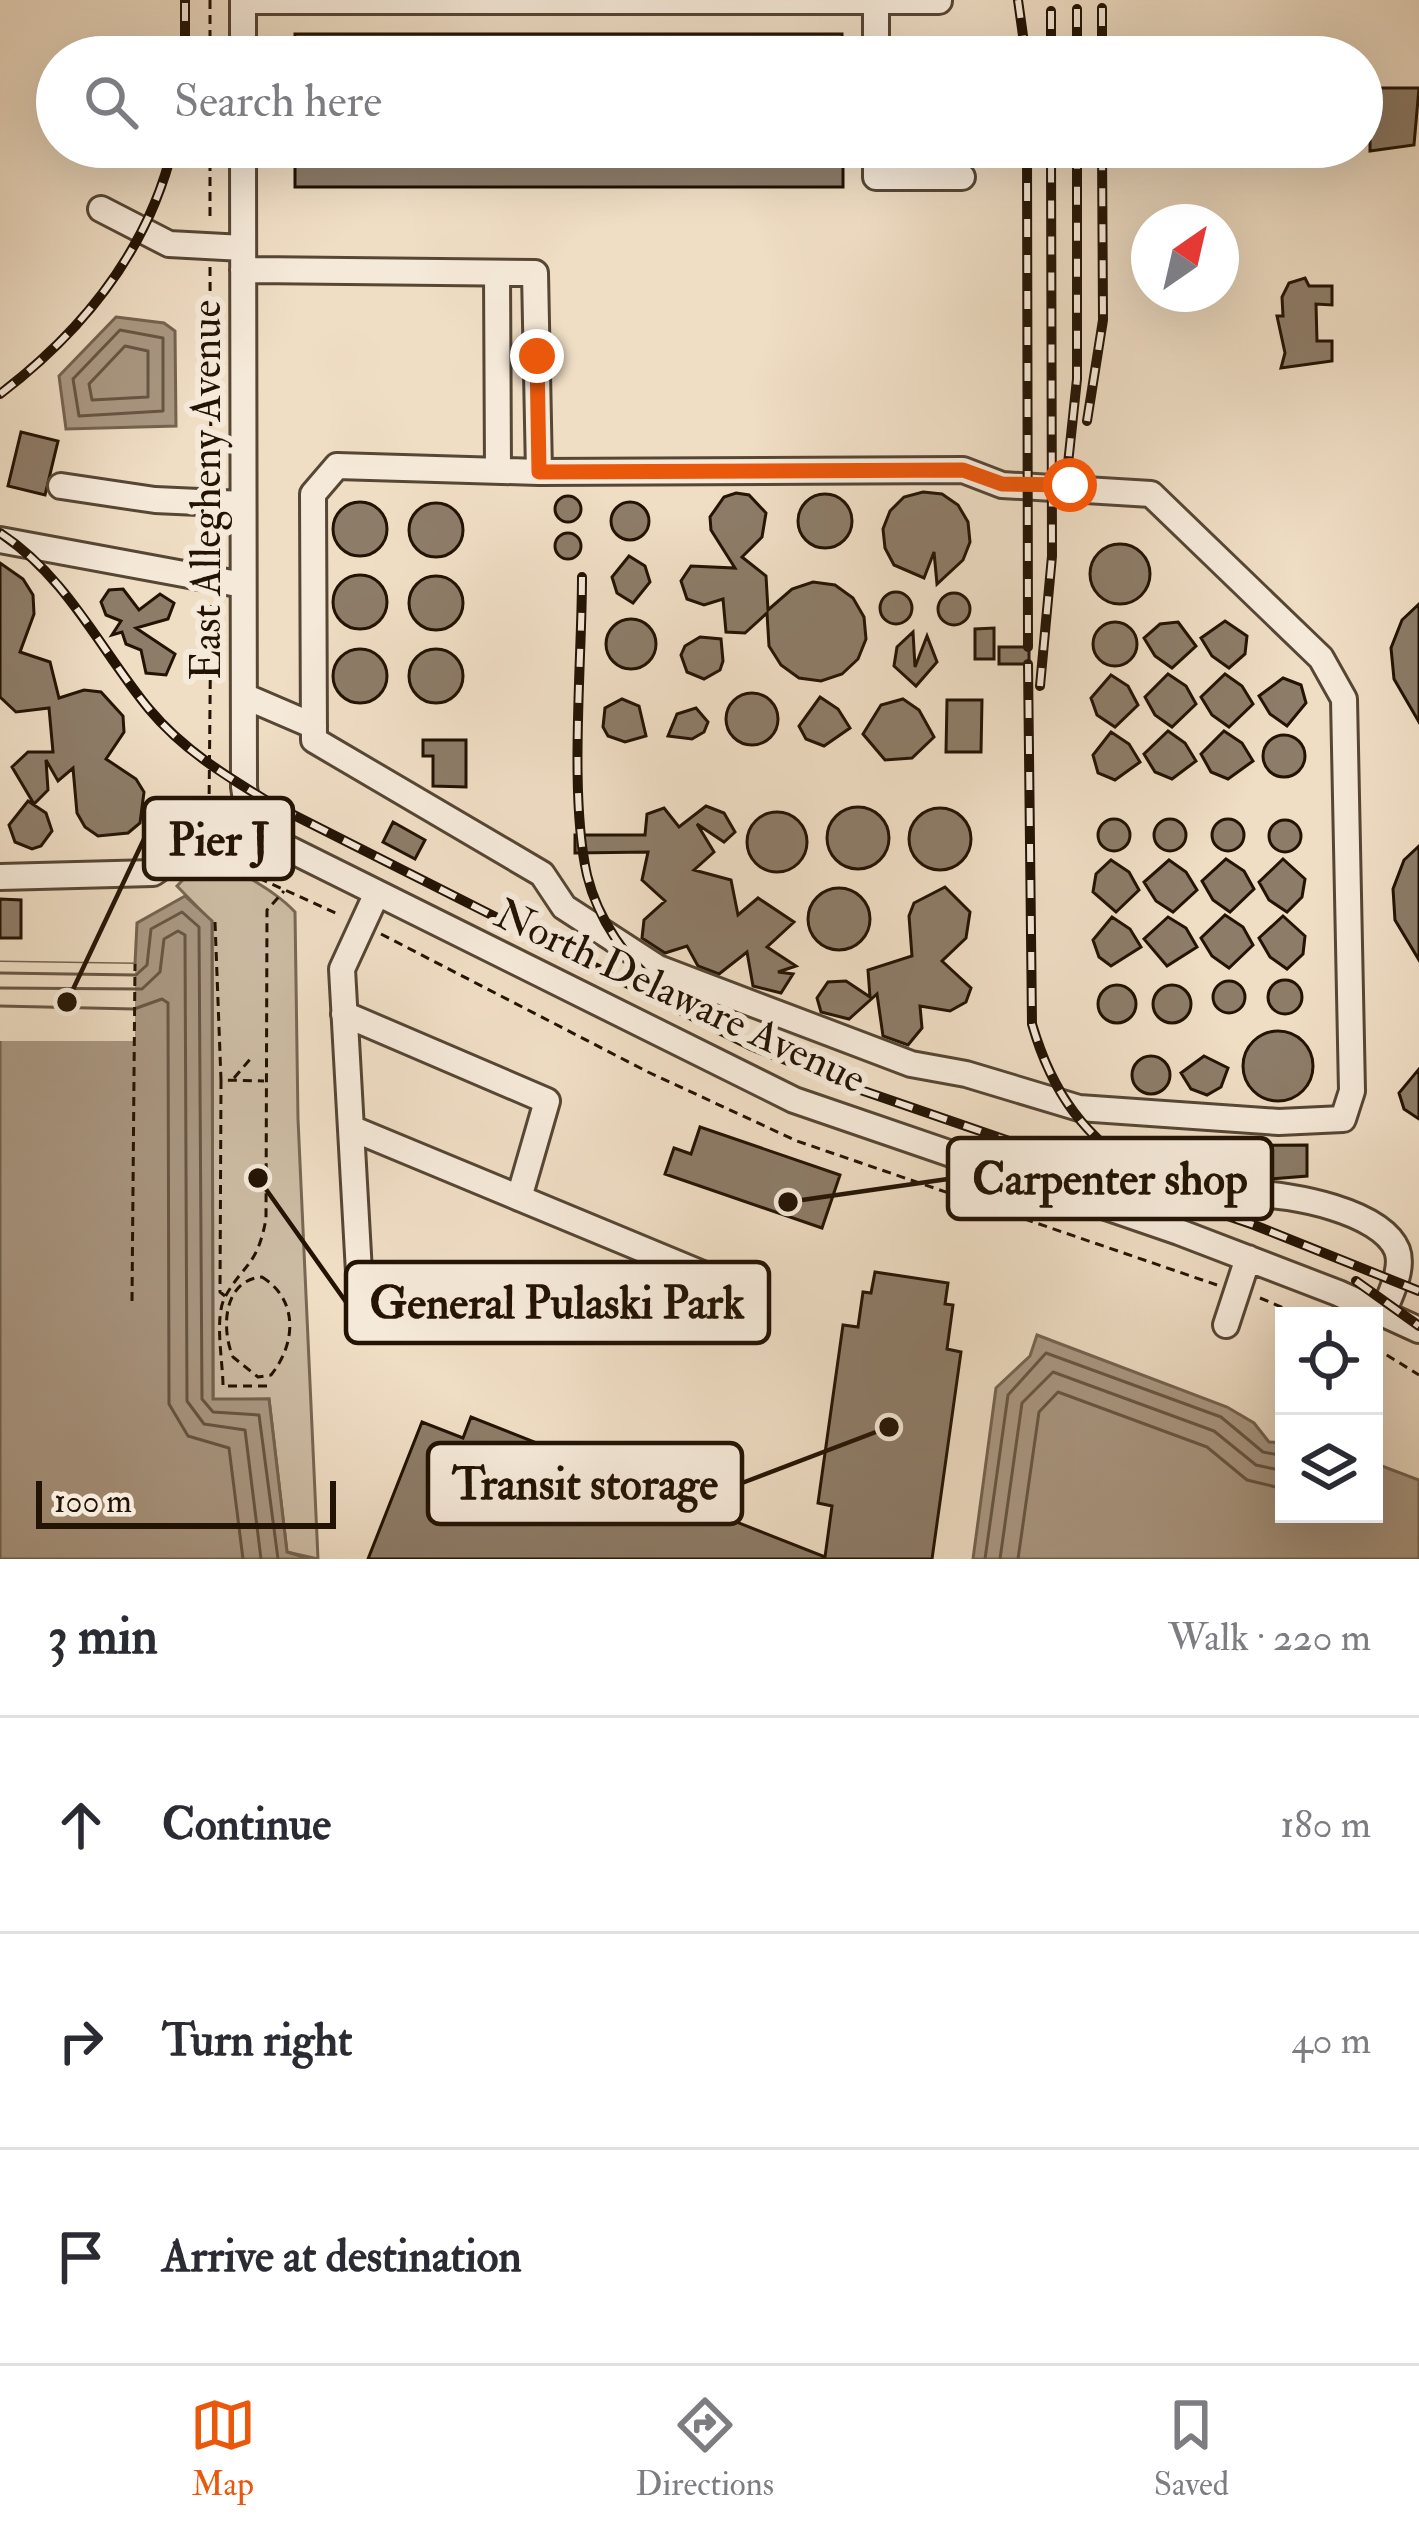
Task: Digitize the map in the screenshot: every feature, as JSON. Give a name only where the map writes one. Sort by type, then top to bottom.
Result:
[{"type":"street","points":[[876,0],[876,36]]},
{"type":"street","points":[[243,36],[243,1],[939,1]]},
{"type":"street","name":"East Allegheny Avenue","points":[[243,168],[244,696],[252,819]]},
{"type":"street","points":[[876,168],[876,177],[962,177]]},
{"type":"street","points":[[101,208],[170,244],[243,259],[535,273],[539,472]]},
{"type":"street","points":[[497,273],[498,471]]},
{"type":"street","points":[[337,466],[498,471],[963,470],[1002,484],[1151,494],[1321,658],[1344,699],[1352,1091],[1343,1119],[1279,1122],[1079,1108],[966,1074],[911,1064],[809,1030],[658,968],[564,908],[542,874],[314,740],[313,494],[337,466]]},
{"type":"street","points":[[61,486],[155,500],[243,504]]},
{"type":"street","points":[[0,540],[243,585]]},
{"type":"street","points":[[244,696],[314,726]]},
{"type":"street","points":[[0,878],[153,873],[252,819]]},
{"type":"street","name":"North Delaware Avenue","points":[[252,819],[376,893],[794,1100],[1248,1258],[1368,1307]]},
{"type":"street","points":[[361,1308],[342,969],[376,893]]},
{"type":"street","points":[[344,1014],[547,1101],[519,1198]]},
{"type":"street","points":[[351,1127],[722,1282]]},
{"type":"street","points":[[1253,1194],[1316,1203],[1383,1232],[1397,1251],[1398,1271],[1383,1313]]},
{"type":"street","points":[[1226,1325],[1248,1258]]},
{"type":"street","name":"North Delaware Avenue","points":[[1383,1313],[1419,1330]]},
{"type":"path","points":[[210,0],[210,36]]},
{"type":"path","points":[[210,168],[210,187]]},
{"type":"path","points":[[210,304],[211,485]]},
{"type":"path","points":[[211,521],[211,548]]},
{"type":"path","points":[[209,816],[211,605]]},
{"type":"path","points":[[217,841],[241,870],[320,906]]},
{"type":"path","points":[[267,1386],[223,1386],[225,1297],[250,1268],[263,1233],[266,910],[284,890]]},
{"type":"path","points":[[215,922],[221,1080],[220,1292],[225,1297]]},
{"type":"path","points":[[401,943],[648,1072],[796,1141],[1221,1286]]},
{"type":"path","points":[[132,1301],[135,964]]},
{"type":"path","points":[[231,1081],[252,1057]]},
{"type":"path","points":[[221,1080],[266,1082]]},
{"type":"path","points":[[262,1277],[282,1295],[291,1326],[283,1358],[271,1375],[258,1377],[232,1357],[225,1323],[234,1293],[250,1278],[262,1277]]},
{"type":"path","points":[[1258,1298],[1280,1307]]},
{"type":"path","points":[[1383,1353],[1419,1375]]},
{"type":"path","points":[[258,1377],[258,1386]]},
{"type":"shaded area","points":[[211,851],[295,912],[298,1119],[318,1559],[287,1552],[269,1399],[213,1400],[212,922],[177,886]]},
{"type":"water","points":[[116,317],[164,323],[175,331],[176,426],[66,429],[59,376]]},
{"type":"water","points":[[185,896],[212,921],[213,1399],[269,1399],[287,1552],[310,1559],[0,1559],[0,962],[135,964],[137,923]]},
{"type":"water","points":[[1037,1335],[1227,1407],[1254,1423],[1269,1442],[1275,1442],[1275,1523],[1383,1523],[1383,1466],[1419,1480],[1419,1559],[973,1559],[996,1388],[1030,1356]]},
{"type":"pier","points":[[0,962],[135,964],[135,1041],[0,1041]]},
{"type":"building","points":[[295,34],[842,34],[842,36]]},
{"type":"building","points":[[1383,88],[1419,88],[1414,145],[1383,149]]},
{"type":"building","points":[[295,168],[843,168],[843,187],[295,187]]},
{"type":"building","points":[[1305,278],[1309,286],[1332,286],[1332,305],[1316,304],[1317,341],[1332,341],[1332,361],[1281,368],[1285,353],[1277,316],[1283,316],[1282,297],[1289,283]]},
{"type":"building","points":[[21,432],[58,441],[45,495],[8,486]]},
{"type":"building","points":[[825,494],[844,502],[852,521],[844,540],[825,548],[806,540],[798,521],[806,502]]},
{"type":"building","points":[[942,494],[958,505],[968,522],[970,542],[963,560],[937,584],[934,552],[924,578],[894,565],[885,548],[883,529],[890,511],[904,497]]},
{"type":"building","points":[[749,495],[766,513],[762,537],[742,557],[766,576],[768,610],[792,589],[813,582],[835,585],[853,598],[864,617],[866,639],[858,659],[842,674],[821,681],[799,678],[781,665],[769,646],[767,613],[745,633],[726,632],[723,599],[704,605],[687,599],[681,581],[691,566],[735,568],[711,530],[710,517],[724,497]]},
{"type":"building","points":[[568,496],[581,509],[568,522],[555,509]]},
{"type":"building","points":[[360,502],[379,510],[387,529],[379,548],[360,556],[341,548],[333,529],[341,510]]},
{"type":"building","points":[[630,502],[644,507],[649,521],[644,535],[630,540],[616,535],[611,521],[616,507]]},
{"type":"building","points":[[436,503],[455,511],[463,530],[455,549],[436,557],[417,549],[409,530],[417,511]]},
{"type":"building","points":[[568,533],[581,546],[568,559],[555,546]]},
{"type":"building","points":[[1120,544],[1141,553],[1150,574],[1141,595],[1120,604],[1099,595],[1090,574],[1099,553]]},
{"type":"building","points":[[629,556],[645,566],[650,582],[633,603],[617,593],[612,577]]},
{"type":"building","points":[[0,563],[23,579],[33,595],[34,614],[20,652],[50,662],[59,698],[84,690],[101,692],[123,716],[124,732],[106,759],[136,779],[144,792],[140,823],[128,833],[98,836],[85,827],[77,813],[73,768],[58,781],[46,760],[48,790],[34,804],[12,767],[28,752],[53,752],[49,708],[16,712],[0,697]]},
{"type":"building","points":[[360,575],[379,583],[387,602],[379,621],[360,629],[341,621],[333,602],[341,583]]},
{"type":"building","points":[[436,576],[455,584],[463,603],[455,622],[436,630],[417,622],[409,603],[417,584]]},
{"type":"building","points":[[123,589],[139,610],[160,594],[174,603],[168,619],[136,628],[175,654],[166,675],[146,673],[141,650],[126,644],[122,632],[112,635],[121,621],[106,615],[101,602],[109,590]]},
{"type":"building","points":[[896,592],[908,596],[912,608],[908,620],[896,624],[884,620],[880,608],[884,596]]},
{"type":"building","points":[[954,593],[965,598],[970,609],[965,620],[954,625],[943,620],[938,609],[943,598]]},
{"type":"building","points":[[1419,604],[1419,722],[1394,679],[1391,648],[1402,620]]},
{"type":"building","points":[[631,619],[649,626],[656,644],[649,662],[631,669],[613,662],[606,644],[613,626]]},
{"type":"building","points":[[1225,621],[1247,636],[1245,654],[1229,668],[1212,656],[1201,638]]},
{"type":"building","points":[[1115,622],[1130,629],[1137,644],[1130,659],[1115,666],[1100,659],[1093,644],[1100,629]]},
{"type":"building","points":[[1178,622],[1196,646],[1172,668],[1155,656],[1144,638],[1160,624]]},
{"type":"building","points":[[994,628],[994,659],[975,659],[975,629]]},
{"type":"building","points":[[913,632],[915,667],[927,636],[937,662],[916,686],[894,666],[897,647]]},
{"type":"building","points":[[700,637],[721,639],[720,670],[704,679],[687,672],[681,655],[685,646]]},
{"type":"building","points":[[999,647],[1029,647],[1029,664],[999,664]]},
{"type":"building","points":[[360,649],[379,657],[387,676],[379,695],[360,703],[341,695],[333,676],[341,657]]},
{"type":"building","points":[[436,649],[455,657],[463,676],[455,695],[436,703],[417,695],[409,676],[417,657]]},
{"type":"building","points":[[1168,674],[1186,686],[1196,704],[1172,727],[1155,715],[1145,697]]},
{"type":"building","points":[[1225,674],[1242,686],[1253,704],[1229,727],[1212,715],[1201,697]]},
{"type":"building","points":[[1111,675],[1128,686],[1138,705],[1115,727],[1097,715],[1091,698]]},
{"type":"building","points":[[1283,678],[1301,685],[1306,703],[1287,726],[1270,714],[1259,696]]},
{"type":"building","points":[[752,693],[771,700],[778,719],[771,738],[752,745],[733,738],[726,719],[733,700]]},
{"type":"building","points":[[820,697],[838,709],[850,728],[824,746],[806,739],[799,726]]},
{"type":"building","points":[[622,699],[639,706],[646,736],[625,742],[608,736],[603,727],[605,708]]},
{"type":"building","points":[[903,699],[919,710],[934,737],[912,758],[885,760],[863,734],[881,705]]},
{"type":"building","points":[[947,700],[982,700],[981,752],[946,752]]},
{"type":"building","points":[[696,708],[708,722],[704,732],[692,739],[668,736],[677,714]]},
{"type":"building","points":[[1168,731],[1185,743],[1196,761],[1172,779],[1155,772],[1144,754]]},
{"type":"building","points":[[1224,731],[1242,743],[1253,761],[1228,779],[1211,772],[1201,754]]},
{"type":"building","points":[[1111,732],[1129,744],[1140,762],[1115,780],[1098,773],[1093,755]]},
{"type":"building","points":[[1284,735],[1299,741],[1305,756],[1299,771],[1284,777],[1269,771],[1263,756],[1269,741]]},
{"type":"building","points":[[423,740],[466,740],[466,787],[433,786],[433,756],[423,756]]},
{"type":"building","points":[[28,801],[46,813],[52,831],[41,846],[32,849],[15,842],[9,825]]},
{"type":"building","points":[[706,806],[724,813],[735,832],[724,842],[697,824],[714,852],[694,870],[731,880],[738,915],[758,898],[794,922],[767,947],[796,966],[778,972],[793,974],[781,993],[753,986],[747,952],[719,974],[698,966],[687,946],[665,953],[642,938],[644,920],[665,901],[642,880],[648,852],[575,853],[575,835],[645,835],[647,814],[664,808],[679,827]]},
{"type":"building","points":[[858,807],[880,816],[889,838],[880,860],[858,869],[836,860],[827,838],[836,816]]},
{"type":"building","points":[[940,808],[962,817],[971,839],[962,861],[940,870],[918,861],[909,839],[918,817]]},
{"type":"building","points":[[777,812],[798,821],[807,842],[798,863],[777,872],[756,863],[747,842],[756,821]]},
{"type":"building","points":[[1114,819],[1125,824],[1130,835],[1125,846],[1114,851],[1103,846],[1098,835],[1103,824]]},
{"type":"building","points":[[1170,819],[1181,824],[1186,835],[1181,846],[1170,851],[1159,846],[1154,835],[1159,824]]},
{"type":"building","points":[[1228,819],[1240,823],[1244,835],[1240,847],[1228,851],[1216,847],[1212,835],[1216,823]]},
{"type":"building","points":[[1285,820],[1297,824],[1301,836],[1297,848],[1285,852],[1273,848],[1269,836],[1273,824]]},
{"type":"building","points":[[393,822],[425,840],[415,859],[383,842]]},
{"type":"building","points":[[1419,846],[1419,960],[1395,920],[1393,889],[1404,860]]},
{"type":"building","points":[[1226,859],[1244,871],[1254,889],[1230,912],[1213,900],[1202,881]]},
{"type":"building","points":[[1283,859],[1305,879],[1302,897],[1287,912],[1269,900],[1259,882]]},
{"type":"building","points":[[1111,860],[1129,872],[1139,890],[1116,912],[1093,892],[1096,874]]},
{"type":"building","points":[[1169,860],[1186,872],[1197,890],[1173,912],[1156,901],[1144,882]]},
{"type":"building","points":[[945,887],[970,912],[966,938],[942,961],[971,988],[966,1002],[950,1011],[920,1006],[922,1028],[908,1045],[883,1036],[877,994],[849,1019],[821,1012],[817,998],[828,982],[846,981],[870,997],[868,970],[912,956],[909,916],[914,903]]},
{"type":"building","points":[[839,888],[861,897],[870,919],[861,941],[839,950],[817,941],[808,919],[817,897]]},
{"type":"building","points":[[0,899],[21,900],[21,938],[0,938]]},
{"type":"building","points":[[1225,915],[1243,927],[1253,945],[1229,968],[1212,956],[1201,938]]},
{"type":"building","points":[[1283,916],[1305,936],[1303,954],[1287,969],[1270,957],[1259,938]]},
{"type":"building","points":[[1112,917],[1130,929],[1141,947],[1111,966],[1099,957],[1093,940]]},
{"type":"building","points":[[1168,917],[1186,928],[1197,947],[1167,966],[1144,939]]},
{"type":"building","points":[[1285,980],[1297,985],[1302,997],[1297,1009],[1285,1014],[1273,1009],[1268,997],[1273,985]]},
{"type":"building","points":[[1229,981],[1241,985],[1245,997],[1241,1009],[1229,1013],[1217,1009],[1213,997],[1217,985]]},
{"type":"building","points":[[1117,985],[1131,990],[1136,1004],[1131,1018],[1117,1023],[1103,1018],[1098,1004],[1103,990]]},
{"type":"building","points":[[1172,985],[1186,990],[1191,1004],[1186,1018],[1172,1023],[1158,1018],[1153,1004],[1158,990]]},
{"type":"building","points":[[1278,1031],[1303,1041],[1313,1066],[1303,1091],[1278,1101],[1253,1091],[1243,1066],[1253,1041]]},
{"type":"building","points":[[1151,1056],[1165,1061],[1170,1075],[1165,1089],[1151,1094],[1137,1089],[1132,1075],[1137,1061]]},
{"type":"building","points":[[1204,1056],[1228,1068],[1221,1087],[1207,1095],[1191,1089],[1181,1073]]},
{"type":"building","points":[[1419,1069],[1419,1119],[1404,1109],[1399,1093]]},
{"type":"building","points":[[700,1127],[840,1175],[822,1228],[665,1174],[674,1148],[691,1154]]},
{"type":"building","points":[[1307,1145],[1307,1176],[1218,1183],[1194,1170],[1178,1170],[1179,1146]]},
{"type":"building","points":[[875,1272],[948,1283],[945,1304],[953,1305],[947,1349],[961,1352],[932,1559],[368,1559],[422,1422],[463,1438],[471,1417],[825,1557],[832,1506],[818,1503],[843,1325],[858,1327],[863,1292],[871,1293]]},
{"type":"railway","points":[[185,0],[185,36]]},
{"type":"railway","points":[[1018,0],[1023,36]]},
{"type":"railway","points":[[1102,8],[1102,36]]},
{"type":"railway","points":[[1077,9],[1077,36]]},
{"type":"railway","points":[[1051,11],[1051,36]]},
{"type":"railway","points":[[0,394],[59,343],[108,286],[147,220],[167,168]]},
{"type":"railway","points":[[1027,168],[1028,647]]},
{"type":"railway","points":[[1040,686],[1052,556],[1051,168]]},
{"type":"railway","points":[[1065,492],[1077,379],[1077,168]]},
{"type":"railway","points":[[1087,421],[1103,320],[1102,168]]},
{"type":"railway","points":[[0,533],[64,592],[162,724],[207,762],[274,805],[751,1046],[852,1087],[1254,1225],[1419,1291]]},
{"type":"railway","points":[[582,577],[578,768],[587,875],[598,908],[616,939],[662,990]]},
{"type":"railway","points":[[1028,664],[1032,1024],[1050,1072],[1074,1112],[1106,1146],[1147,1176]]},
{"type":"railway","points":[[1356,1281],[1419,1326]]},
{"type":"place","name":"Pier J","points":[[67,1002]]},
{"type":"place","name":"General Pulaski Park","points":[[258,1178]]},
{"type":"place","name":"Carpenter shop","points":[[788,1202]]},
{"type":"place","name":"Transit storage","points":[[889,1427]]},
{"type":"route","points":[[537,356],[539,472],[963,470],[1002,484],[1070,485]]}]
